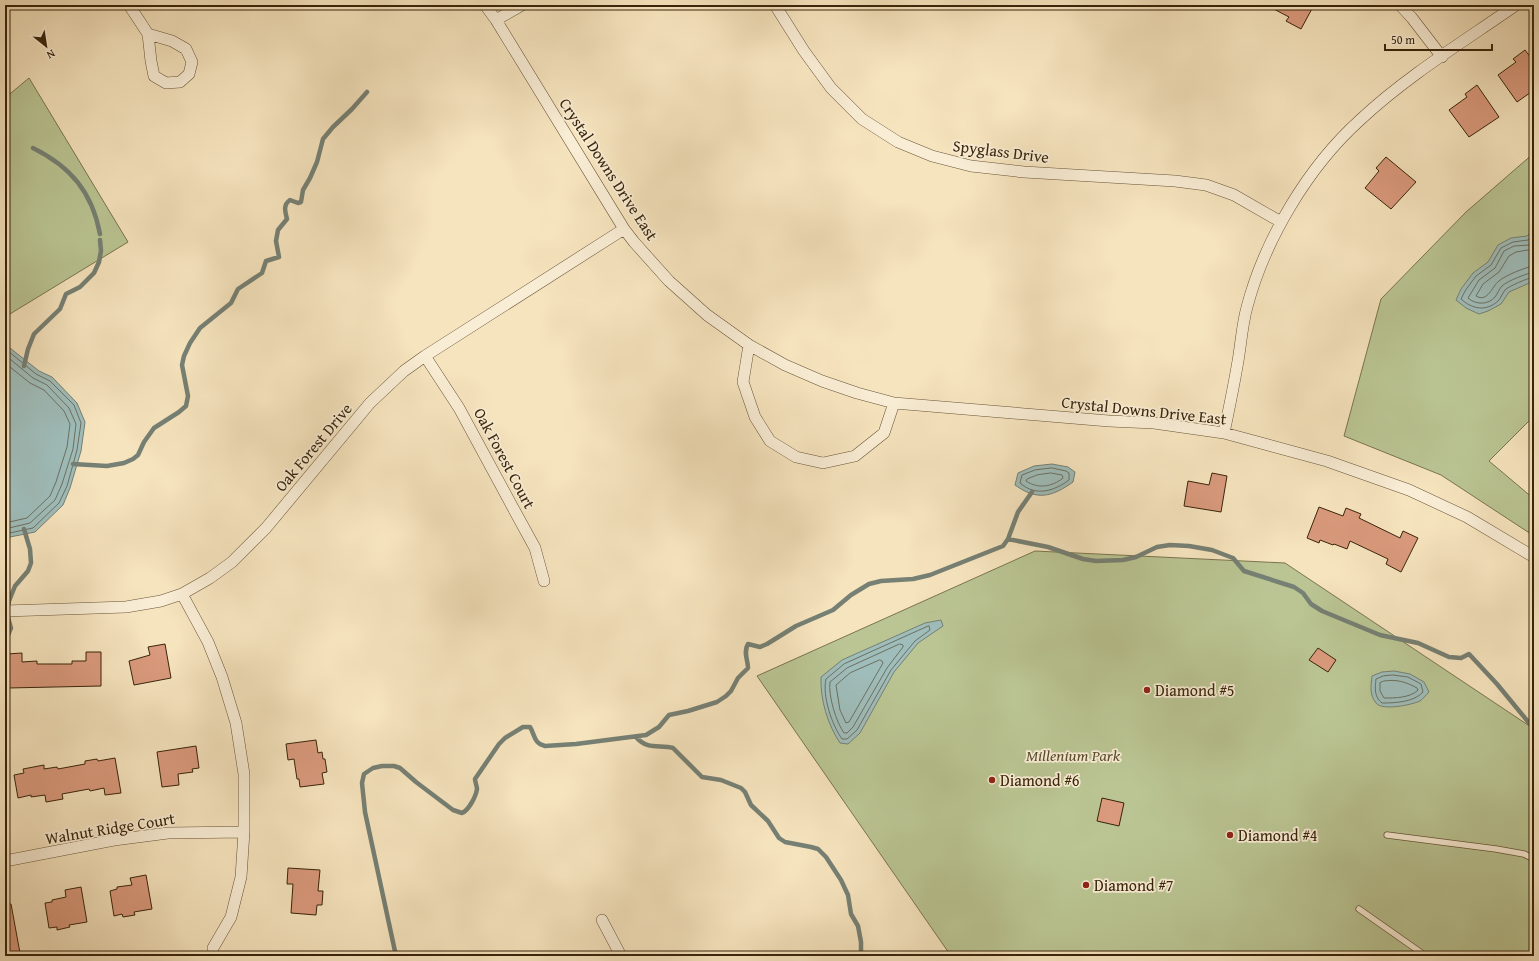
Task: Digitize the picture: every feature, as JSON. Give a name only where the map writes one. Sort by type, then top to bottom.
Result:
[{"type":"street","points":[[129,5],[148,34],[150,61],[154,76],[166,83],[180,82],[189,74],[192,62],[186,49],[172,42],[148,34]]},
{"type":"street","name":"Crystal Downs Drive East","points":[[485,5],[496,20],[624,229],[634,242],[669,281],[707,315],[749,345],[785,365],[857,393],[894,403],[1109,421],[1154,423],[1224,432],[1327,461],[1409,490],[1467,517],[1534,557]]},
{"type":"street","points":[[496,20],[522,5]]},
{"type":"street","name":"Spyglass Drive","points":[[775,5],[804,51],[831,88],[862,119],[898,142],[932,156],[970,166],[1024,172],[1175,181],[1206,185],[1234,195],[1281,222]]},
{"type":"street","points":[[1400,5],[1442,57]]},
{"type":"street","points":[[1224,432],[1238,363],[1246,308],[1261,266],[1281,222],[1305,183],[1328,153],[1359,120],[1398,88],[1516,5]]},
{"type":"street","name":"Oak Forest Drive","points":[[5,611],[126,607],[162,600],[182,594],[210,578],[232,562],[271,522],[370,403],[404,371],[425,356],[624,229]]},
{"type":"street","points":[[749,345],[743,382],[755,417],[770,441],[796,457],[823,463],[855,456],[884,433],[894,403]]},
{"type":"street","name":"Oak Forest Court","points":[[425,356],[459,408],[512,506],[534,548],[544,581]]},
{"type":"street","points":[[182,594],[208,642],[222,677],[236,723],[244,774],[244,832],[241,877],[231,917],[213,948]]},
{"type":"street","name":"Walnut Ridge Court","points":[[5,861],[114,840],[168,833],[244,832]]},
{"type":"street","points":[[602,920],[622,956]]},
{"type":"lane","points":[[1387,835],[1496,849],[1524,854],[1534,859]]},
{"type":"lane","points":[[1359,908],[1424,954]]},
{"type":"green space","points":[[29,78],[128,242],[5,317],[5,98]]},
{"type":"green space","points":[[1534,153],[1534,416],[1489,461],[1534,499],[1534,536],[1441,475],[1344,436],[1381,299],[1466,212]]},
{"type":"green space","name":"Millenium Park","points":[[1035,551],[1285,563],[1534,729],[1534,956],[951,956],[757,676]]},
{"type":"water","points":[[1534,229],[1534,281],[1509,292],[1501,304],[1479,314],[1466,308],[1456,300],[1461,289],[1473,273],[1488,262],[1498,245],[1511,238],[1527,236]]},
{"type":"water","points":[[5,339],[10,348],[39,371],[52,377],[77,403],[85,422],[81,451],[70,488],[63,505],[35,532],[5,538]]},
{"type":"water","points":[[1052,464],[1068,467],[1075,472],[1073,482],[1058,491],[1044,495],[1030,493],[1015,485],[1018,473],[1034,466]]},
{"type":"water","points":[[941,620],[943,626],[918,643],[894,672],[860,733],[848,744],[840,743],[828,720],[823,703],[821,677],[842,660],[925,623]]},
{"type":"water","points":[[1394,671],[1410,674],[1424,682],[1429,692],[1420,701],[1410,704],[1390,707],[1379,705],[1374,700],[1371,693],[1372,676],[1382,672]]},
{"type":"building","points":[[1266,5],[1314,5],[1301,29],[1286,21],[1289,17]]},
{"type":"building","points":[[1525,50],[1534,62],[1534,90],[1517,102],[1498,75],[1516,62],[1513,59]]},
{"type":"building","points":[[1477,85],[1499,117],[1469,137],[1449,110],[1467,97],[1465,94]]},
{"type":"building","points":[[1386,157],[1416,182],[1391,209],[1365,188],[1379,171],[1376,168]]},
{"type":"building","points":[[1212,473],[1227,476],[1221,512],[1184,506],[1188,481],[1209,485]]},
{"type":"building","points":[[1319,507],[1343,516],[1346,508],[1361,514],[1359,518],[1400,538],[1403,531],[1418,538],[1401,572],[1386,564],[1388,559],[1350,541],[1347,549],[1320,540],[1319,543],[1307,538]]},
{"type":"building","points":[[165,644],[171,678],[134,685],[129,661],[150,655],[148,647]]},
{"type":"building","points":[[1318,648],[1336,660],[1328,672],[1309,660]]},
{"type":"building","points":[[86,652],[101,652],[101,686],[8,688],[7,654],[22,653],[22,662],[37,661],[37,664],[72,664],[72,661],[86,661]]},
{"type":"building","points":[[316,740],[318,753],[322,752],[323,759],[325,759],[327,772],[322,773],[324,784],[300,787],[299,779],[297,779],[294,759],[288,760],[286,744]]},
{"type":"building","points":[[196,746],[199,768],[192,769],[193,772],[178,774],[179,785],[162,787],[157,752]]},
{"type":"building","points":[[115,758],[121,793],[105,795],[104,788],[62,794],[63,799],[46,802],[45,795],[31,797],[31,795],[18,798],[14,775],[24,773],[23,769],[44,765],[44,769],[57,767],[58,769],[85,764],[85,761],[97,759],[98,761]]},
{"type":"building","points":[[1102,798],[1124,803],[1119,826],[1097,821]]},
{"type":"building","points":[[288,868],[320,870],[318,891],[323,891],[322,905],[317,905],[316,915],[291,913],[293,884],[287,884]]},
{"type":"building","points":[[146,875],[152,909],[134,912],[135,915],[123,917],[122,914],[114,916],[110,891],[117,889],[117,887],[132,885],[130,878]]},
{"type":"building","points":[[81,887],[87,922],[69,925],[70,927],[57,930],[57,927],[49,928],[45,903],[66,897],[65,890]]},
{"type":"building","points":[[5,904],[11,904],[20,953],[5,955]]},
{"type":"waterway","points":[[73,464],[107,466],[124,463],[133,459],[138,455],[144,442],[154,428],[186,406],[188,396],[182,365],[190,343],[200,328],[231,303],[238,289],[262,273],[266,261],[279,257],[276,241],[278,230],[287,219],[285,211],[286,204],[290,200],[298,203],[301,202],[303,190],[317,162],[323,139],[367,92]]},
{"type":"waterway","points":[[33,148],[46,155],[69,172],[78,182],[92,206],[100,234]]},
{"type":"waterway","points":[[24,366],[28,349],[34,334],[60,309],[66,294],[80,287],[94,273],[99,262],[101,251],[100,240]]},
{"type":"waterway","points":[[396,956],[365,812],[362,783],[364,774],[373,768],[382,766],[394,766],[400,768],[453,810],[462,813],[470,806],[475,795],[477,789],[475,779],[499,744],[505,738],[523,727],[530,727],[537,741],[541,745],[545,746],[576,744],[646,735],[659,727],[669,715],[717,702],[726,696],[731,691],[738,678],[748,668],[746,653],[748,644],[760,647],[767,644],[796,626],[833,610],[851,595],[869,584],[881,581],[913,579],[930,575],[1003,546],[1008,539],[1018,512],[1032,492]]},
{"type":"waterway","points":[[5,642],[11,628],[7,614],[9,601],[15,586],[28,571],[31,563],[30,549],[24,529]]},
{"type":"waterway","points":[[1008,539],[1048,547],[1083,559],[1096,561],[1123,560],[1136,557],[1157,547],[1170,545],[1189,546],[1212,550],[1233,558],[1244,571],[1294,587],[1303,593],[1311,604],[1322,611],[1380,635],[1418,643],[1449,657],[1461,658],[1469,654],[1497,684],[1534,729]]},
{"type":"waterway","points":[[636,737],[650,746],[673,748],[702,777],[721,780],[741,788],[745,792],[751,805],[768,821],[779,838],[785,842],[818,849],[826,857],[841,880],[848,895],[851,914],[858,926],[861,942],[861,956]]},
{"type":"place","name":"Diamond #5","points":[[1147,690]]},
{"type":"place","name":"Diamond #6","points":[[992,780]]},
{"type":"place","name":"Diamond #4","points":[[1230,835]]},
{"type":"place","name":"Diamond #7","points":[[1086,885]]}]
